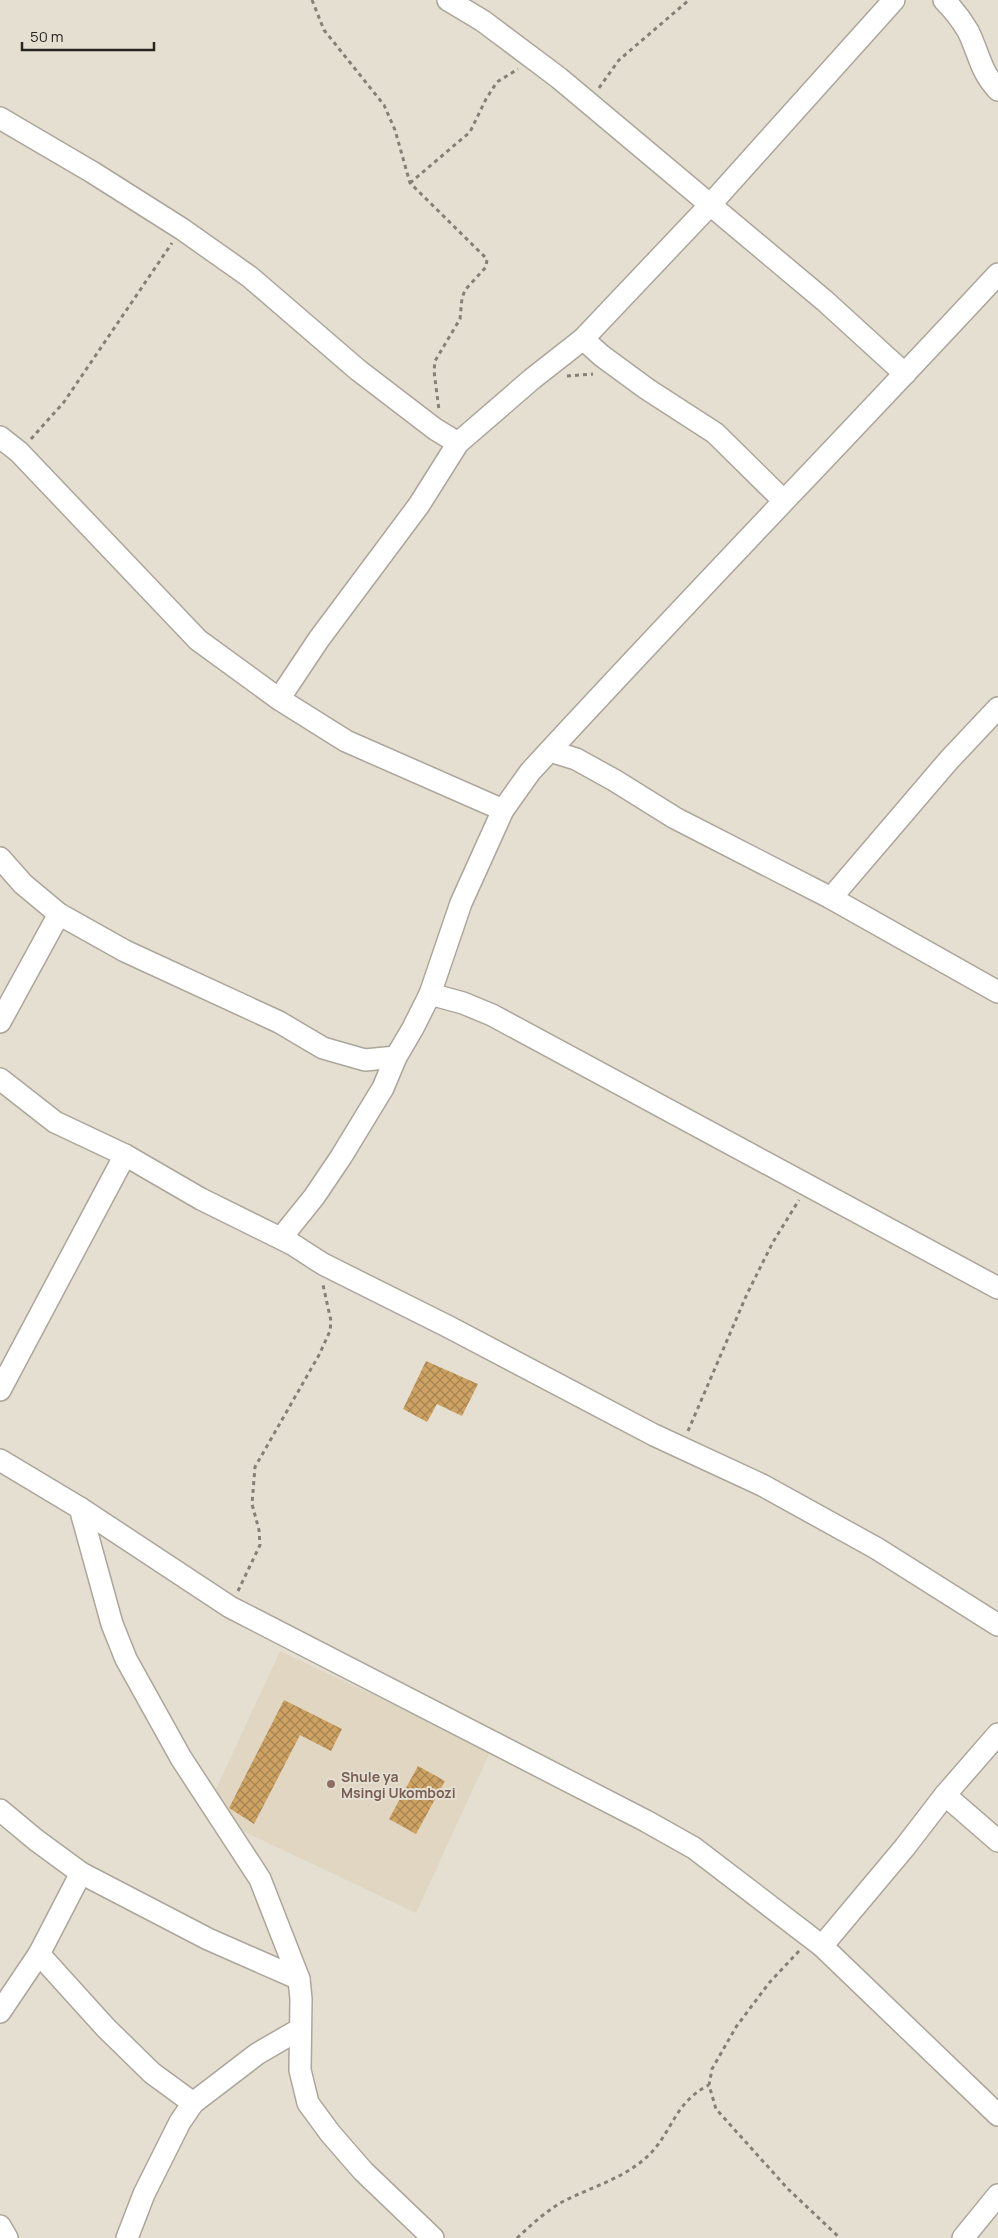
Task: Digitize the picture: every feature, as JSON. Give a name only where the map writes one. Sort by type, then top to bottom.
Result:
[{"type":"street","points":[[448,0],[483,20],[589,103],[825,301],[905,374]]},
{"type":"street","points":[[279,699],[319,639],[419,505],[458,443],[532,378],[583,339],[710,205],[894,0]]},
{"type":"street","points":[[944,0],[956,12],[968,32],[987,78],[998,90]]},
{"type":"street","points":[[0,118],[92,172],[182,229],[250,277],[358,370],[435,430],[458,443]]},
{"type":"street","points":[[281,1238],[314,1197],[383,1088],[396,1057],[430,994],[462,902],[503,810],[530,772],[783,500],[905,374],[998,274]]},
{"type":"street","points":[[583,339],[621,370],[715,433],[783,500]]},
{"type":"street","points":[[0,437],[19,452],[198,640],[279,699],[346,741],[503,810]]},
{"type":"street","points":[[831,898],[949,760],[998,708]]},
{"type":"street","points":[[550,751],[576,759],[675,818],[831,898],[998,992]]},
{"type":"street","points":[[0,858],[23,884],[59,914],[125,951],[278,1022],[323,1048],[365,1060],[396,1057]]},
{"type":"street","points":[[0,1022],[59,914]]},
{"type":"street","points":[[430,994],[463,1003],[492,1015],[998,1288]]},
{"type":"street","points":[[0,1079],[55,1122],[125,1155],[201,1199],[281,1238],[323,1264],[449,1327],[654,1436],[762,1485],[876,1548],[998,1625]]},
{"type":"street","points":[[0,1390],[125,1155]]},
{"type":"street","points":[[0,1460],[80,1508],[230,1607],[686,1844],[817,1942],[998,2115]]},
{"type":"street","points":[[80,1508],[112,1624],[126,1659],[181,1758],[260,1879],[299,1979],[301,2000],[300,2070],[308,2103],[330,2133],[363,2171],[433,2238]]},
{"type":"street","points":[[817,1942],[906,1847],[945,1795],[998,1734]]},
{"type":"street","points":[[945,1795],[998,1842]]},
{"type":"street","points":[[0,1810],[36,1840],[81,1873],[208,1939],[299,1979]]},
{"type":"street","points":[[0,2012],[39,1954],[81,1873]]},
{"type":"street","points":[[39,1954],[106,2028],[145,2066],[193,2104]]},
{"type":"street","points":[[132,2235],[144,2194],[176,2130],[193,2104],[257,2054],[300,2030]]},
{"type":"street","points":[[963,2238],[998,2194]]},
{"type":"street","points":[[0,2226],[7,2238]]},
{"type":"path","points":[[312,0],[324,30],[384,106],[395,130],[410,183],[487,259],[486,267],[465,290],[462,298],[460,319],[435,361],[434,371],[440,404],[435,430]]},
{"type":"path","points":[[589,103],[619,60],[689,0]]},
{"type":"path","points":[[410,183],[470,132],[486,99],[497,82],[536,61]]},
{"type":"path","points":[[19,452],[64,402],[182,229]]},
{"type":"path","points":[[532,378],[584,375],[621,370]]},
{"type":"path","points":[[681,1447],[747,1294],[773,1242],[809,1185]]},
{"type":"path","points":[[230,1607],[260,1545],[259,1530],[252,1504],[255,1467],[330,1331],[331,1321],[322,1280],[323,1264]]},
{"type":"path","points":[[817,1942],[770,1983],[736,2028],[712,2069],[709,2085],[716,2109],[788,2188],[840,2238]]},
{"type":"path","points":[[517,2238],[535,2220],[562,2202],[622,2174],[650,2154],[683,2105],[695,2092],[709,2085]]},
{"type":"shaded area","points":[[280,1651],[491,1750],[416,1913],[205,1813]]},
{"type":"building","points":[[426,1361],[478,1384],[462,1416],[437,1404],[427,1422],[403,1409]]},
{"type":"building","points":[[284,1700],[342,1729],[331,1751],[300,1735],[254,1824],[229,1808]]},
{"type":"building","points":[[418,1766],[445,1781],[416,1834],[389,1819]]},
{"type":"place","name":"Shule ya Msingi Ukombozi","points":[[331,1784]]}]
